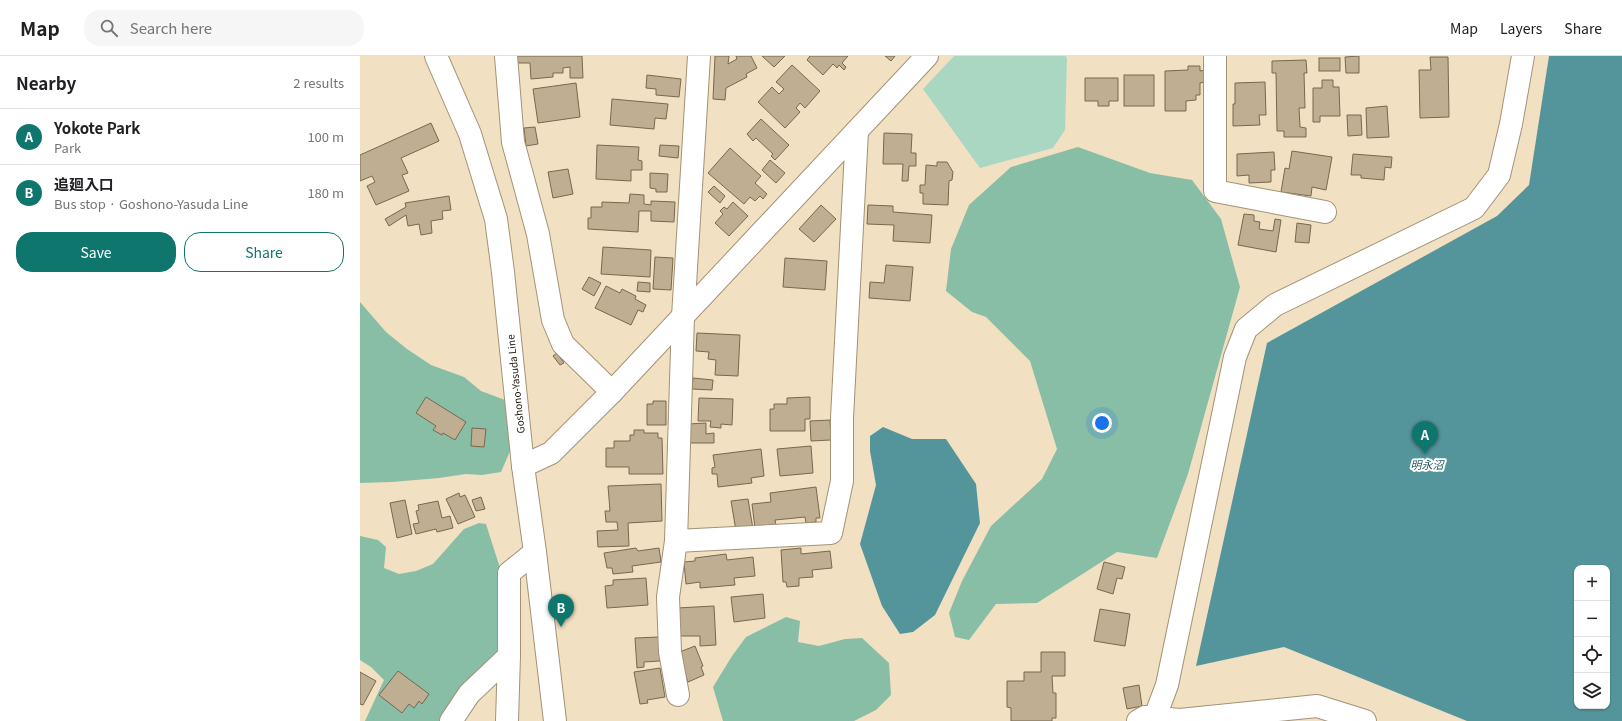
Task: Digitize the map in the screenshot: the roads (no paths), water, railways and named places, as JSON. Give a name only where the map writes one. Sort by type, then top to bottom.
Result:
[{"type":"street","name":"Goshono-Yasuda Line","points":[[436,56],[470,134],[496,219],[523,466],[555,721]]},
{"type":"street","points":[[506,56],[513,142],[538,234],[553,320],[563,344],[612,392]]},
{"type":"street","points":[[678,695],[670,652],[668,597],[676,541],[683,317],[699,56]]},
{"type":"street","points":[[523,466],[551,453],[612,392],[927,56]]},
{"type":"street","points":[[1215,56],[1215,191],[1325,212]]},
{"type":"street","points":[[1365,721],[1317,706],[1180,720],[1147,719],[1167,685],[1235,357],[1246,329],[1275,305],[1474,208],[1499,175],[1511,124],[1523,56]]},
{"type":"street","points":[[676,541],[830,533],[842,481],[842,418],[857,130]]},
{"type":"street","points":[[507,721],[509,573],[535,552]]},
{"type":"street","points":[[451,721],[469,694],[509,656]]},
{"type":"water","name":"明永沼","points":[[1549,56],[1622,56],[1622,721],[1467,721],[1284,647],[1196,666],[1267,343],[1497,216],[1529,185]]},
{"type":"water","points":[[883,427],[912,439],[946,439],[976,484],[980,523],[935,615],[913,632],[900,634],[882,606],[860,544],[876,485],[870,451],[870,436]]},
{"type":"place","name":"Yokote Park","points":[[1425,454]]},
{"type":"place","name":"追廻入口","points":[[561,627]]}]
